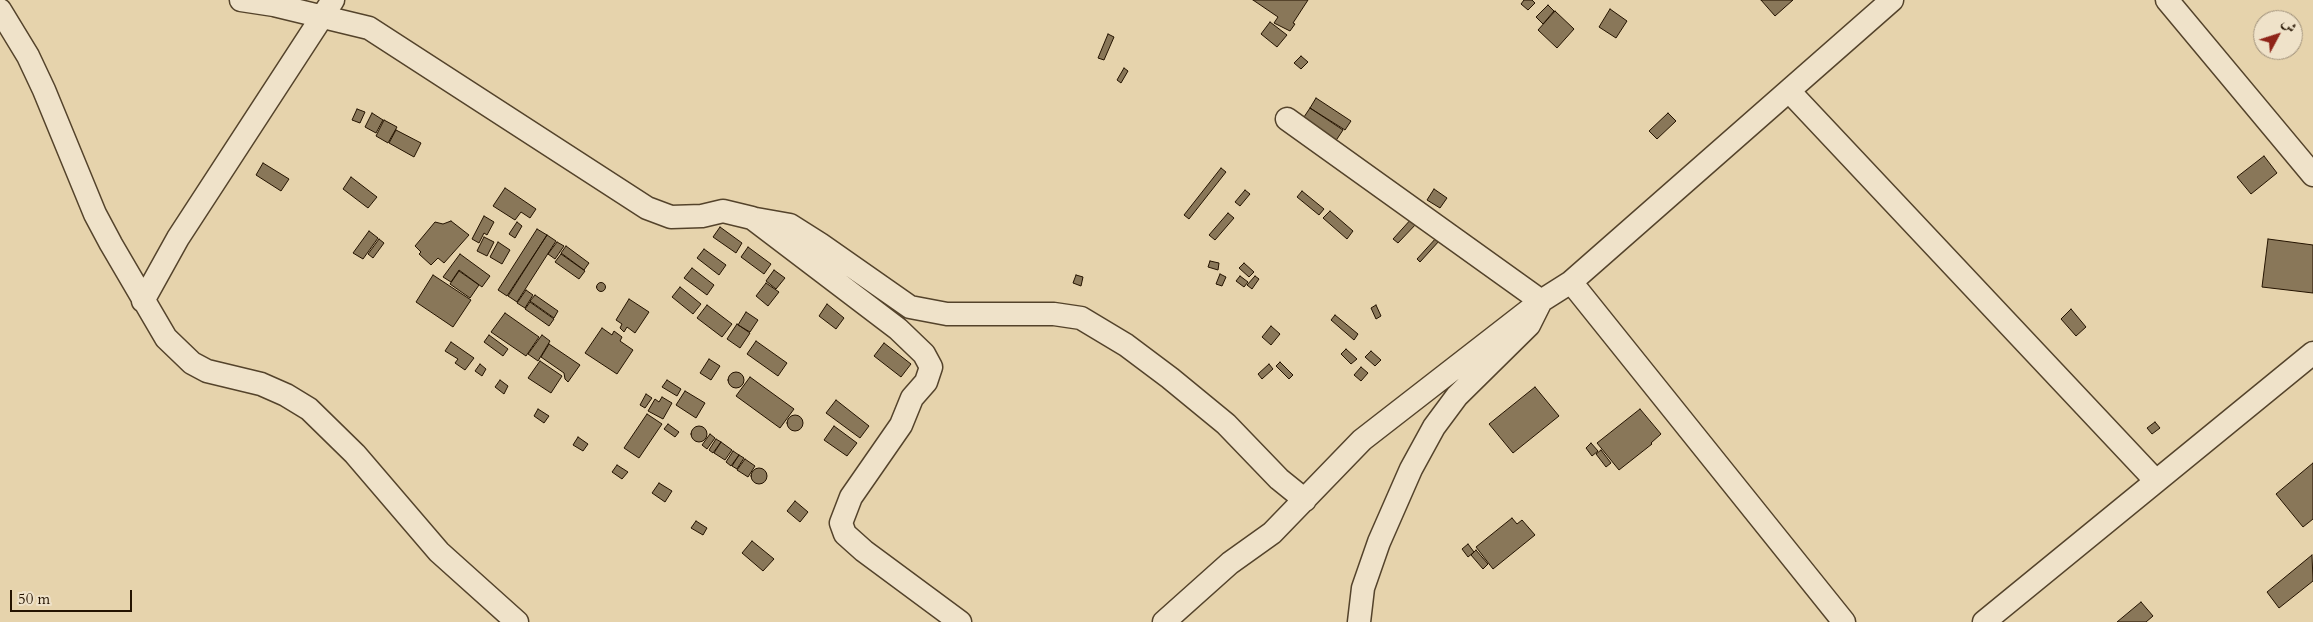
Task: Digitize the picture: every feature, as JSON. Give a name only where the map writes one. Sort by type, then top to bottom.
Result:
[{"type":"street","points":[[241,0],[328,8],[369,28],[647,208],[671,217],[702,216],[723,211],[790,225],[910,307],[947,314],[1054,314],[1081,318],[1126,345],[1226,424],[1279,479],[1305,500]]},
{"type":"street","points":[[1164,622],[1230,563],[1272,533],[1362,440],[1541,301],[1571,282],[1892,0]]},
{"type":"street","points":[[2167,0],[2313,175]]},
{"type":"street","points":[[143,301],[182,230],[328,8]]},
{"type":"street","points":[[0,10],[28,56],[95,214],[143,301],[166,338],[192,363],[208,370],[261,384],[286,395],[310,409],[374,474],[438,552],[517,622]]},
{"type":"street","points":[[1789,91],[2156,481]]},
{"type":"street","points":[[1287,119],[1541,301]]},
{"type":"street","points":[[752,218],[898,329],[924,354],[931,367],[926,382],[912,398],[900,425],[851,497],[841,523],[845,534],[864,550],[960,622]]},
{"type":"street","points":[[1571,282],[1844,622]]},
{"type":"street","points":[[1359,622],[1363,588],[1379,542],[1411,469],[1434,427],[1458,396],[1529,325],[1541,301]]},
{"type":"street","points":[[1984,622],[2313,353]]},
{"type":"building","points":[[1253,0],[1308,0],[1290,31],[1274,23],[1278,17]]},
{"type":"building","points":[[1524,0],[1532,0],[1535,3],[1528,10],[1521,4]]},
{"type":"building","points":[[1761,0],[1793,0],[1775,16]]},
{"type":"building","points":[[1548,5],[1554,11],[1543,24],[1536,17]]},
{"type":"building","points":[[1610,9],[1627,21],[1616,38],[1599,27]]},
{"type":"building","points":[[1555,11],[1574,29],[1557,48],[1538,30]]},
{"type":"building","points":[[1270,22],[1287,35],[1277,47],[1261,34]]},
{"type":"building","points":[[1108,34],[1114,37],[1104,60],[1098,58]]},
{"type":"building","points":[[1301,56],[1308,62],[1301,69],[1294,63]]},
{"type":"building","points":[[1124,68],[1128,71],[1121,83],[1117,80]]},
{"type":"building","points":[[1316,98],[1351,121],[1345,130],[1310,108]]},
{"type":"building","points":[[1310,108],[1343,130],[1335,142],[1302,120]]},
{"type":"building","points":[[357,109],[365,112],[360,123],[352,120]]},
{"type":"building","points":[[372,113],[383,120],[376,133],[365,127]]},
{"type":"building","points":[[1668,113],[1676,121],[1657,139],[1649,131]]},
{"type":"building","points":[[384,120],[397,127],[388,143],[376,136]]},
{"type":"building","points":[[396,130],[421,143],[414,157],[389,143]]},
{"type":"building","points":[[2264,156],[2277,173],[2251,194],[2237,177]]},
{"type":"building","points":[[263,163],[289,179],[281,191],[256,175]]},
{"type":"building","points":[[1221,168],[1226,172],[1189,219],[1184,215]]},
{"type":"building","points":[[351,177],[377,197],[368,208],[343,189]]},
{"type":"building","points":[[505,188],[536,209],[530,218],[521,212],[515,220],[493,206]]},
{"type":"building","points":[[1434,189],[1447,198],[1440,208],[1427,200]]},
{"type":"building","points":[[1245,190],[1250,194],[1240,206],[1235,202]]},
{"type":"building","points":[[1302,191],[1324,209],[1319,215],[1297,197]]},
{"type":"building","points":[[1330,211],[1353,231],[1347,239],[1323,218]]},
{"type":"building","points":[[1228,213],[1234,218],[1215,240],[1209,235]]},
{"type":"building","points":[[484,216],[494,222],[487,235],[484,233],[479,243],[472,239]]},
{"type":"building","points":[[1413,217],[1418,222],[1398,243],[1393,239]]},
{"type":"building","points":[[451,221],[469,235],[444,263],[438,258],[431,265],[419,254],[421,252],[415,246],[435,222],[443,224]]},
{"type":"building","points":[[517,222],[522,226],[515,238],[509,234]]},
{"type":"building","points":[[720,227],[742,243],[736,253],[713,237]]},
{"type":"building","points":[[537,229],[547,235],[507,296],[498,290]]},
{"type":"building","points":[[369,231],[378,238],[363,259],[353,253]]},
{"type":"building","points":[[547,235],[556,241],[517,302],[508,296]]},
{"type":"building","points":[[484,237],[494,242],[487,256],[477,251]]},
{"type":"building","points":[[1437,237],[1440,240],[1420,262],[1417,259]]},
{"type":"building","points":[[379,239],[384,243],[373,258],[368,254]]},
{"type":"building","points":[[2268,239],[2313,245],[2313,293],[2262,287]]},
{"type":"building","points":[[498,242],[510,250],[502,264],[490,257]]},
{"type":"building","points":[[557,242],[564,246],[555,259],[548,254]]},
{"type":"building","points":[[566,246],[589,263],[584,270],[561,253]]},
{"type":"building","points":[[748,247],[771,264],[764,274],[741,257]]},
{"type":"building","points":[[704,249],[726,265],[719,275],[697,258]]},
{"type":"building","points":[[460,254],[490,276],[482,287],[459,270],[451,282],[443,277]]},
{"type":"building","points":[[561,254],[585,271],[579,279],[555,262]]},
{"type":"building","points":[[1210,261],[1219,263],[1218,270],[1208,267]]},
{"type":"building","points":[[1244,263],[1254,272],[1249,277],[1239,268]]},
{"type":"building","points":[[692,268],[714,285],[707,295],[684,278]]},
{"type":"building","points":[[774,270],[785,278],[776,289],[766,281]]},
{"type":"building","points":[[459,271],[479,285],[470,298],[450,284]]},
{"type":"building","points":[[1220,274],[1226,277],[1222,286],[1216,284]]},
{"type":"building","points":[[433,275],[471,300],[453,327],[416,302]]},
{"type":"building","points":[[1076,275],[1083,277],[1081,286],[1073,283]]},
{"type":"building","points":[[1240,276],[1248,282],[1244,287],[1236,281]]},
{"type":"building","points":[[1255,276],[1259,279],[1252,289],[1247,285]]},
{"type":"building","points":[[601,282],[606,287],[601,292],[596,287]]},
{"type":"building","points":[[766,283],[779,292],[768,306],[756,296]]},
{"type":"building","points":[[680,287],[701,304],[693,314],[672,297]]},
{"type":"building","points":[[526,290],[533,295],[525,308],[517,303]]},
{"type":"building","points":[[535,295],[558,311],[554,318],[530,301]]},
{"type":"building","points":[[629,299],[649,312],[635,333],[627,327],[624,332],[620,328],[622,324],[616,320]]},
{"type":"building","points":[[530,302],[554,319],[549,326],[525,309]]},
{"type":"building","points":[[827,304],[844,318],[836,329],[819,316]]},
{"type":"building","points":[[707,305],[732,324],[722,337],[697,318]]},
{"type":"building","points":[[1376,305],[1381,316],[1376,319],[1371,308]]},
{"type":"building","points":[[2071,309],[2086,327],[2076,336],[2061,319]]},
{"type":"building","points":[[746,312],[758,320],[750,332],[738,325]]},
{"type":"building","points":[[505,313],[539,337],[526,356],[491,332]]},
{"type":"building","points":[[1335,315],[1358,334],[1354,340],[1331,320]]},
{"type":"building","points":[[737,324],[750,333],[740,348],[727,339]]},
{"type":"building","points":[[1271,326],[1280,334],[1271,345],[1262,337]]},
{"type":"building","points":[[602,328],[612,335],[614,331],[622,337],[620,341],[633,350],[617,374],[585,353]]},
{"type":"building","points":[[489,335],[508,349],[503,356],[484,342]]},
{"type":"building","points":[[542,335],[550,341],[538,361],[528,354]]},
{"type":"building","points":[[756,341],[787,363],[778,376],[747,354]]},
{"type":"building","points":[[451,342],[474,358],[465,370],[455,363],[458,359],[445,351]]},
{"type":"building","points":[[884,343],[911,364],[901,377],[874,356]]},
{"type":"building","points":[[549,344],[580,365],[568,382],[565,379],[564,373],[541,357]]},
{"type":"building","points":[[1346,349],[1357,359],[1351,364],[1341,354]]},
{"type":"building","points":[[1371,351],[1381,360],[1375,366],[1365,357]]},
{"type":"building","points":[[709,359],[720,366],[711,380],[700,373]]},
{"type":"building","points":[[540,361],[562,376],[551,393],[528,378]]},
{"type":"building","points":[[1280,362],[1293,375],[1289,379],[1276,366]]},
{"type":"building","points":[[480,364],[486,369],[482,376],[475,371]]},
{"type":"building","points":[[1269,364],[1273,369],[1262,379],[1258,374]]},
{"type":"building","points":[[1361,367],[1368,373],[1361,381],[1354,375]]},
{"type":"building","points":[[733,372],[739,372],[744,377],[742,386],[733,388],[728,383],[728,377]]},
{"type":"building","points":[[750,377],[794,409],[780,428],[736,396]]},
{"type":"building","points":[[500,380],[508,386],[504,394],[495,387]]},
{"type":"building","points":[[667,380],[681,389],[677,396],[662,387]]},
{"type":"building","points":[[1535,387],[1559,416],[1513,453],[1489,424]]},
{"type":"building","points":[[685,391],[705,403],[696,418],[676,405]]},
{"type":"building","points":[[646,394],[652,398],[645,408],[640,405]]},
{"type":"building","points":[[662,397],[672,403],[663,419],[648,411],[655,399],[659,402]]},
{"type":"building","points":[[836,400],[869,426],[860,438],[826,413]]},
{"type":"building","points":[[538,409],[549,416],[544,423],[534,416]]},
{"type":"building","points":[[1640,409],[1661,434],[1652,444],[1619,470],[1597,443]]},
{"type":"building","points":[[647,414],[662,424],[639,458],[624,448]]},
{"type":"building","points":[[795,415],[801,417],[803,423],[801,429],[795,431],[789,429],[787,423],[789,417]]},
{"type":"building","points":[[2155,422],[2160,428],[2152,434],[2147,428]]},
{"type":"building","points":[[668,424],[679,432],[675,437],[664,429]]},
{"type":"building","points":[[699,426],[705,428],[707,434],[705,440],[699,442],[693,440],[691,434],[693,428]]},
{"type":"building","points":[[834,426],[857,443],[847,456],[824,440]]},
{"type":"building","points":[[710,434],[715,438],[707,449],[702,445]]},
{"type":"building","points":[[578,437],[588,444],[583,451],[573,445]]},
{"type":"building","points":[[716,439],[721,442],[713,453],[709,450]]},
{"type":"building","points":[[721,442],[732,450],[725,460],[714,453]]},
{"type":"building","points":[[1591,443],[1598,451],[1592,456],[1586,448]]},
{"type":"building","points":[[1601,450],[1611,463],[1606,467],[1596,454]]},
{"type":"building","points":[[733,451],[739,455],[731,466],[726,462]]},
{"type":"building","points":[[739,455],[744,458],[737,469],[732,466]]},
{"type":"building","points":[[745,459],[755,466],[748,477],[737,470]]},
{"type":"building","points":[[2313,463],[2313,519],[2303,527],[2276,494]]},
{"type":"building","points":[[617,465],[628,472],[622,479],[612,472]]},
{"type":"building","points":[[759,468],[765,470],[767,476],[765,482],[759,484],[753,482],[751,476],[753,470]]},
{"type":"building","points":[[659,483],[672,491],[665,502],[652,493]]},
{"type":"building","points":[[795,501],[808,512],[800,522],[787,511]]},
{"type":"building","points":[[1512,518],[1517,524],[1522,520],[1535,535],[1493,569],[1476,547]]},
{"type":"building","points":[[696,521],[707,528],[703,535],[691,528]]},
{"type":"building","points":[[752,541],[774,559],[763,571],[742,553]]},
{"type":"building","points":[[1468,544],[1474,552],[1468,557],[1462,549]]},
{"type":"building","points":[[1476,550],[1488,564],[1483,569],[1471,555]]},
{"type":"building","points":[[2312,555],[2313,581],[2279,608],[2267,592]]},
{"type":"building","points":[[2141,602],[2153,616],[2146,622],[2117,622]]}]
